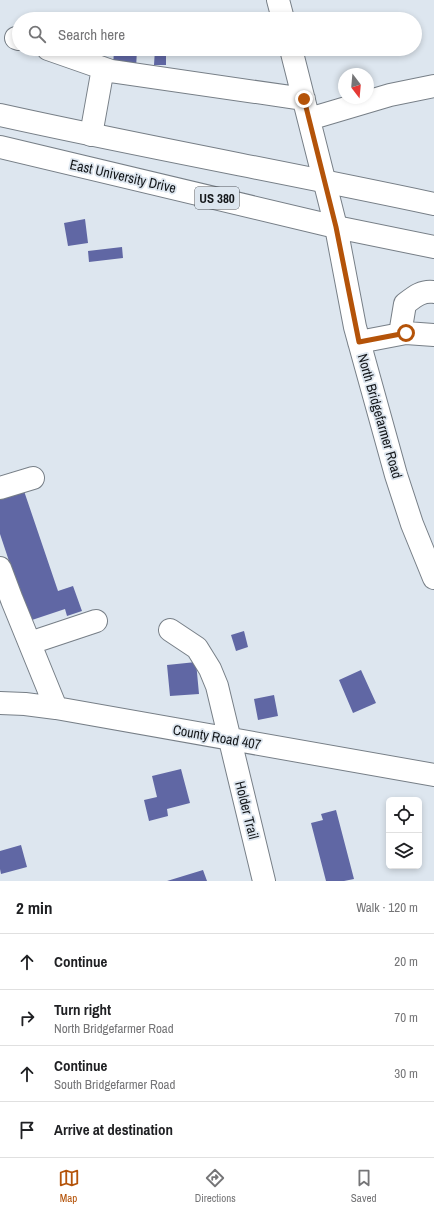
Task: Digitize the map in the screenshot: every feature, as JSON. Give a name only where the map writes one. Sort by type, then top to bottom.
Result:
[{"type":"main road","points":[[278,0],[281,12]]},
{"type":"main road","points":[[68,56],[111,71],[307,109],[434,86]]},
{"type":"main road","name":"North Bridgefarmer Road","points":[[293,56],[336,227],[359,342],[396,475],[412,524],[434,578]]},
{"type":"main road","points":[[91,135],[103,68]]},
{"type":"main road","points":[[0,115],[91,135],[323,180],[434,204]]},
{"type":"main road","name":"East University Drive","points":[[0,147],[336,227],[434,246]]},
{"type":"main road","points":[[400,334],[405,304],[415,296],[427,291],[434,292]]},
{"type":"main road","points":[[359,342],[406,333],[434,334]]},
{"type":"main road","points":[[0,488],[33,478]]},
{"type":"main road","points":[[0,568],[56,708]]},
{"type":"main road","points":[[30,643],[96,621]]},
{"type":"main road","name":"Holder Trail","points":[[170,630],[197,648],[210,670],[217,686],[264,881]]},
{"type":"main road","name":"County Road 407","points":[[0,703],[25,704],[56,708],[434,775]]},
{"type":"building","points":[[114,56],[137,56],[136,69],[113,68]]},
{"type":"building","points":[[155,56],[166,56],[166,65],[154,65]]},
{"type":"building","points":[[85,219],[88,243],[68,246],[64,223]]},
{"type":"building","points":[[122,247],[123,258],[89,262],[88,251]]},
{"type":"building","points":[[23,488],[58,591],[73,586],[82,611],[67,616],[65,609],[29,621],[0,534],[0,495]]},
{"type":"building","points":[[244,631],[248,647],[236,651],[231,635]]},
{"type":"building","points":[[196,662],[199,694],[170,696],[167,665]]},
{"type":"building","points":[[361,670],[376,703],[353,713],[339,680]]},
{"type":"building","points":[[274,695],[278,716],[258,720],[254,699]]},
{"type":"building","points":[[181,769],[190,803],[167,809],[168,816],[149,821],[144,800],[157,797],[152,776]]},
{"type":"building","points":[[336,810],[354,879],[344,881],[326,881],[311,823],[323,820],[321,814]]},
{"type":"building","points":[[21,845],[27,867],[1,874],[0,851]]},
{"type":"building","points":[[203,870],[207,881],[167,881]]},
{"type":"route","points":[[304,99],[323,180],[336,227],[359,342],[406,333]]}]
